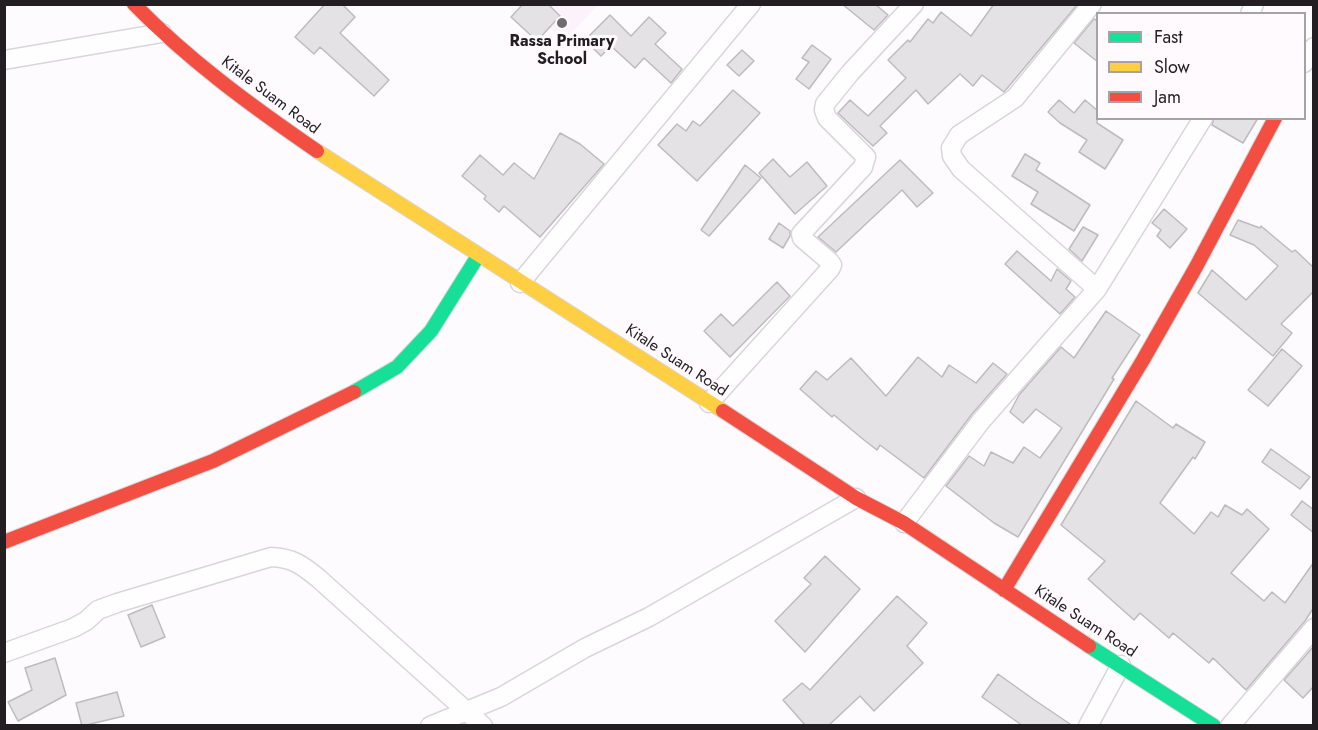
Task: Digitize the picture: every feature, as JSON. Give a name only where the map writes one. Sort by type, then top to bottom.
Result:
[{"type":"main road","name":"Kitale Suam Road","points":[[134,4],[162,33],[272,119],[328,159],[520,283],[600,331],[856,498],[904,524],[1214,726]]},
{"type":"main road","points":[[1004,590],[1161,329],[1274,120]]},
{"type":"main road","points":[[4,542],[213,461],[364,387],[397,367],[431,331],[478,256]]},
{"type":"street","points":[[520,283],[751,4]]},
{"type":"street","points":[[709,403],[830,269],[832,265],[829,261],[802,238],[801,234],[863,167],[866,157],[827,118],[824,110],[825,104],[850,73],[914,4]]},
{"type":"street","points":[[1092,4],[1015,98],[959,135],[951,148],[952,156],[961,169],[1097,289]]},
{"type":"street","points":[[4,60],[162,33]]},
{"type":"street","points":[[1306,61],[1314,47]]},
{"type":"street","points":[[904,524],[981,421],[1097,289],[1202,120]]},
{"type":"street","points":[[430,726],[501,697],[585,648],[649,617],[856,498]]},
{"type":"street","points":[[4,653],[73,627],[86,621],[98,610],[117,603],[271,557],[286,558],[302,565],[318,578],[483,726]]},
{"type":"street","points":[[1230,726],[1314,628]]},
{"type":"street","points":[[1088,726],[1121,665]]},
{"type":"shaded area","name":"Rassa Primary School","points":[[522,5],[598,5],[564,41]]},
{"type":"building","points":[[325,4],[342,4],[355,17],[340,33],[389,80],[374,96],[320,47],[314,54],[295,37]]},
{"type":"building","points":[[523,4],[548,4],[560,16],[537,41],[511,17]]},
{"type":"building","points":[[842,4],[875,4],[888,15],[874,30]]},
{"type":"building","points":[[994,4],[1077,5],[1004,92],[982,75],[973,86],[960,74],[928,104],[916,90],[880,126],[887,133],[873,146],[838,113],[850,100],[868,116],[906,78],[888,60],[908,40],[910,42],[928,19],[933,23],[941,12],[971,36]]},
{"type":"building","points":[[610,15],[631,36],[649,17],[666,33],[655,44],[682,69],[671,83],[644,58],[635,68],[611,46],[601,56],[585,40]]},
{"type":"building","points":[[1094,19],[1096,20],[1096,60],[1074,43]]},
{"type":"building","points":[[812,45],[831,59],[809,89],[796,79],[809,62],[802,58]]},
{"type":"building","points":[[742,50],[754,61],[739,76],[727,65]]},
{"type":"building","points":[[733,90],[760,113],[697,181],[658,145],[677,124],[686,131],[693,121],[700,126]]},
{"type":"building","points":[[1059,100],[1074,113],[1085,100],[1096,109],[1097,123],[1123,140],[1105,169],[1079,152],[1087,140],[1060,123],[1048,112]]},
{"type":"building","points":[[1213,120],[1257,120],[1243,143],[1212,125]]},
{"type":"building","points":[[560,133],[580,144],[604,164],[540,237],[504,206],[499,212],[484,199],[486,196],[462,176],[480,155],[503,175],[514,163],[534,179]]},
{"type":"building","points":[[1025,154],[1040,163],[1036,170],[1090,205],[1074,231],[1031,204],[1038,192],[1012,176]]},
{"type":"building","points":[[773,159],[790,177],[807,162],[827,186],[795,214],[759,173]]},
{"type":"building","points":[[900,160],[933,193],[917,207],[902,190],[836,252],[818,237]]},
{"type":"building","points":[[745,165],[761,178],[709,236],[701,230]]},
{"type":"building","points":[[1164,209],[1187,229],[1170,248],[1157,236],[1161,230],[1152,223]]},
{"type":"building","points":[[1238,220],[1260,228],[1261,226],[1292,252],[1295,250],[1314,268],[1314,291],[1281,324],[1292,333],[1273,356],[1198,293],[1212,270],[1246,300],[1278,266],[1254,245],[1230,235]]},
{"type":"building","points":[[779,223],[790,231],[790,236],[783,248],[769,239]]},
{"type":"building","points":[[1083,227],[1098,235],[1082,261],[1069,249]]},
{"type":"building","points":[[1017,251],[1051,281],[1057,269],[1071,281],[1066,289],[1075,297],[1060,314],[1005,264]]},
{"type":"building","points":[[777,282],[790,296],[730,357],[704,331],[721,314],[733,326]]},
{"type":"building","points":[[1106,311],[1140,335],[1018,537],[994,523],[946,486],[969,456],[984,466],[991,452],[1013,463],[1024,447],[1040,458],[1062,428],[1036,409],[1023,423],[1010,412],[1019,395],[1061,347],[1074,358]]},
{"type":"building","points":[[1282,349],[1302,366],[1268,406],[1248,390]]},
{"type":"building","points":[[918,357],[942,377],[949,365],[976,383],[993,363],[1007,374],[972,414],[924,478],[880,445],[877,450],[834,415],[832,417],[800,389],[816,371],[827,380],[851,358],[886,396]]},
{"type":"building","points":[[1136,401],[1173,428],[1176,424],[1205,442],[1195,459],[1193,457],[1160,503],[1194,534],[1211,512],[1218,517],[1225,505],[1242,515],[1247,509],[1269,529],[1231,573],[1264,601],[1272,592],[1285,603],[1314,562],[1314,607],[1305,621],[1246,690],[1213,658],[1209,663],[1173,633],[1169,638],[1140,613],[1134,620],[1088,579],[1105,561],[1061,525]]},
{"type":"building","points":[[1271,449],[1310,477],[1300,489],[1262,462]]},
{"type":"building","points":[[1302,501],[1314,510],[1314,533],[1291,515]]},
{"type":"building","points":[[825,556],[860,589],[805,652],[775,621],[811,584],[804,578]]},
{"type":"building","points":[[897,596],[927,623],[907,646],[923,663],[874,711],[860,696],[828,726],[806,726],[783,700],[802,683],[810,690]]},
{"type":"building","points":[[152,605],[165,637],[141,647],[128,615]]},
{"type":"building","points":[[1314,646],[1314,686],[1303,698],[1284,680]]},
{"type":"building","points":[[55,658],[66,695],[18,721],[8,702],[32,690],[25,668]]},
{"type":"building","points":[[998,674],[1073,726],[1023,726],[982,697]]},
{"type":"building","points":[[117,692],[124,716],[82,726],[76,703]]},
{"type":"traffic: fast","points":[[354,392],[397,367],[431,331],[478,256]]},
{"type":"traffic: fast","points":[[1089,646],[1214,726]]},
{"type":"traffic: slow","points":[[317,151],[723,411]]},
{"type":"traffic: jam","points":[[134,4],[176,44],[222,82],[317,151]]},
{"type":"traffic: jam","points":[[1004,590],[1143,360],[1196,267],[1274,120]]},
{"type":"traffic: jam","points":[[4,542],[213,461],[354,392]]},
{"type":"traffic: jam","points":[[723,411],[856,498],[904,523],[1089,646]]},
{"type":"place","name":"Rassa Primary School","points":[[562,23]]}]
